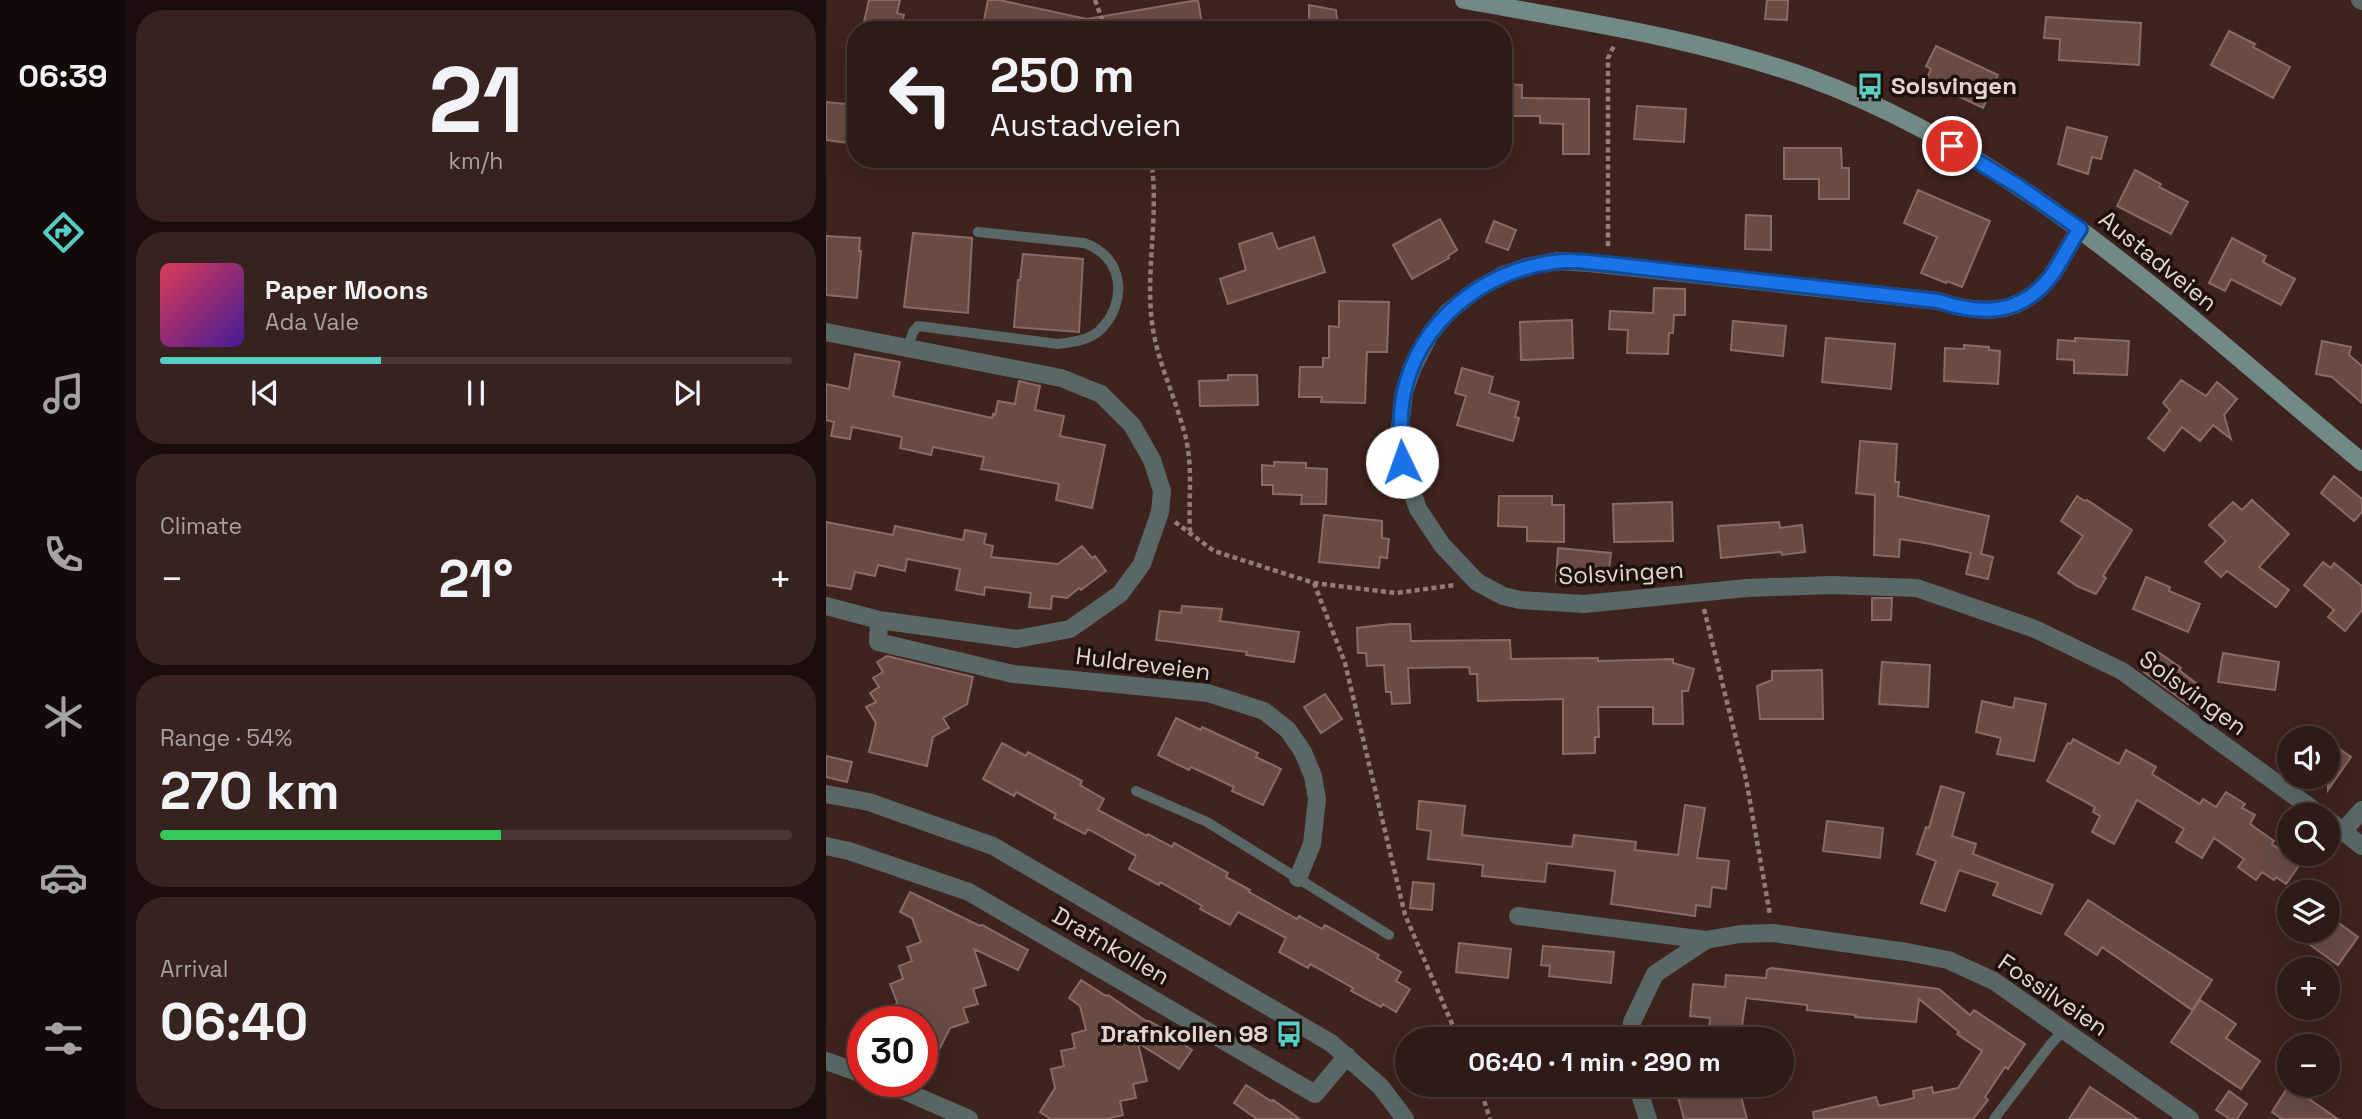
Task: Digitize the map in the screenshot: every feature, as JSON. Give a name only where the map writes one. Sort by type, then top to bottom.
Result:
[{"type":"main road","name":"Austadveien","points":[[1464,0],[1619,28],[1757,60],[1857,98],[1928,132],[1976,159],[2080,229],[2362,462]]},
{"type":"street","name":"Solsvingen","points":[[2080,229],[2051,276],[2027,298],[2008,308],[1988,311],[1964,309],[1938,301],[1608,264],[1557,261],[1503,275],[1476,290],[1448,312],[1430,334],[1412,369],[1404,392],[1400,428],[1402,462],[1418,509],[1442,545],[1477,582],[1503,596],[1520,600],[1584,604],[1747,588],[1831,584],[1917,588],[2035,629],[2122,671],[2304,803]]},
{"type":"street","name":"Huldreveien","points":[[826,332],[1061,378],[1101,394],[1132,425],[1152,460],[1162,491],[1160,512],[1142,564],[1120,594],[1070,629],[1017,639],[879,620],[826,606]]},
{"type":"street","name":"Huldreveien","points":[[879,620],[878,642],[1013,674],[1208,693],[1264,712],[1288,730],[1303,752],[1313,776],[1317,799],[1312,844],[1298,878]]},
{"type":"street","name":"Drafnkollen","points":[[826,794],[869,802],[993,846],[1331,1043],[1381,1087],[1405,1119]]},
{"type":"street","points":[[2343,831],[2362,810]]},
{"type":"street","points":[[2340,829],[2362,846]]},
{"type":"street","name":"Drafnkollen","points":[[826,846],[849,851],[969,892],[1315,1094],[1347,1056]]},
{"type":"street","name":"Fossilveien","points":[[1518,916],[1706,940],[1740,934],[1773,933],[1948,960],[1994,981],[2190,1119]]},
{"type":"street","name":"Fossilveien","points":[[1631,1027],[1655,974],[1706,940]]},
{"type":"street","points":[[826,1061],[847,1068]]},
{"type":"street","points":[[918,1097],[969,1119]]},
{"type":"street","points":[[1641,1097],[1648,1119]]},
{"type":"lane","points":[[908,347],[915,328],[922,325],[1058,344],[1075,342],[1091,335],[1109,318],[1117,301],[1118,278],[1110,259],[1097,247],[1084,243],[978,232]]},
{"type":"lane","points":[[1136,791],[1207,822],[1389,935]]},
{"type":"lane","points":[[1994,1119],[2064,1030]]},
{"type":"path","points":[[1095,0],[1103,21]]},
{"type":"path","points":[[1608,264],[1608,58],[1619,28]]},
{"type":"path","points":[[1152,168],[1154,190],[1151,311],[1155,344],[1186,443],[1192,474],[1190,531],[1214,551],[1314,583],[1396,593],[1477,582]]},
{"type":"path","points":[[1314,583],[1345,663],[1405,915],[1454,1027]]},
{"type":"path","points":[[1699,593],[1746,779],[1773,933]]},
{"type":"path","points":[[1483,1097],[1490,1119]]},
{"type":"building","points":[[869,0],[900,0],[897,13],[904,15],[902,21],[864,21]]},
{"type":"building","points":[[988,0],[1087,19],[1198,0],[1202,21],[984,21]]},
{"type":"building","points":[[1767,0],[1788,0],[1787,20],[1765,19]]},
{"type":"building","points":[[1309,5],[1336,10],[1337,21],[1309,21]]},
{"type":"building","points":[[2046,17],[2141,23],[2139,65],[2059,60],[2060,39],[2044,38]]},
{"type":"building","points":[[2229,31],[2290,67],[2273,98],[2211,65]]},
{"type":"building","points":[[1936,46],[1998,75],[1983,108],[1926,81],[1931,69],[1926,66]]},
{"type":"building","points":[[1512,84],[1522,85],[1522,98],[1589,99],[1589,154],[1563,154],[1563,124],[1540,123],[1540,116],[1512,116]]},
{"type":"building","points":[[826,102],[847,104],[847,143],[826,140]]},
{"type":"building","points":[[1637,106],[1686,109],[1684,142],[1634,139]]},
{"type":"building","points":[[2067,127],[2107,137],[2101,159],[2092,157],[2088,174],[2058,164]]},
{"type":"building","points":[[1784,148],[1841,148],[1842,168],[1849,168],[1849,199],[1819,199],[1819,179],[1784,179]]},
{"type":"building","points":[[2135,170],[2161,184],[2159,187],[2188,202],[2171,234],[2117,206]]},
{"type":"building","points":[[1918,190],[1990,221],[1962,287],[1921,273],[1937,237],[1904,223]]},
{"type":"building","points":[[1746,215],[1771,216],[1771,250],[1745,249]]},
{"type":"building","points":[[1440,219],[1457,250],[1448,256],[1449,258],[1412,279],[1393,245]]},
{"type":"building","points":[[1494,221],[1516,230],[1508,250],[1486,242]]},
{"type":"building","points":[[913,233],[972,238],[968,313],[904,307]]},
{"type":"building","points":[[1272,233],[1278,249],[1314,237],[1325,272],[1228,304],[1220,279],[1246,270],[1239,244]]},
{"type":"building","points":[[826,236],[860,238],[857,298],[826,295]]},
{"type":"building","points":[[2232,238],[2266,256],[2263,262],[2295,279],[2281,305],[2231,279],[2225,291],[2209,283]]},
{"type":"building","points":[[1023,254],[1083,259],[1079,332],[1014,327]]},
{"type":"building","points":[[1654,288],[1685,289],[1685,315],[1674,315],[1673,333],[1669,333],[1668,354],[1627,353],[1628,330],[1609,329],[1610,311],[1653,313]]},
{"type":"building","points":[[1339,301],[1389,302],[1387,352],[1367,352],[1365,403],[1321,402],[1322,397],[1299,397],[1300,367],[1323,367],[1323,358],[1329,358],[1329,326],[1339,327]]},
{"type":"building","points":[[1572,320],[1573,358],[1521,360],[1520,322]]},
{"type":"building","points":[[1733,321],[1786,326],[1783,356],[1731,350]]},
{"type":"building","points":[[1826,338],[1895,344],[1891,389],[1822,382]]},
{"type":"building","points":[[2075,338],[2129,341],[2127,375],[2074,373],[2074,360],[2057,359],[2058,340],[2075,341]]},
{"type":"building","points":[[2322,341],[2351,347],[2349,355],[2362,366],[2362,403],[2332,377],[2316,374]]},
{"type":"building","points":[[1964,345],[1989,347],[1989,350],[2000,351],[1998,384],[1944,381],[1945,348],[1964,349]]},
{"type":"building","points":[[855,354],[900,362],[893,396],[992,418],[998,401],[1015,404],[1019,381],[1040,386],[1035,410],[1064,416],[1060,436],[1105,445],[1092,508],[1056,500],[1059,484],[981,469],[984,457],[933,447],[931,455],[900,448],[902,437],[852,427],[850,439],[831,436],[834,422],[826,420],[826,384],[849,389]]},
{"type":"building","points":[[1462,368],[1493,377],[1489,393],[1519,402],[1515,417],[1519,418],[1513,441],[1457,425],[1466,396],[1455,393]]},
{"type":"building","points":[[1228,375],[1257,375],[1258,405],[1200,406],[1199,381],[1228,380]]},
{"type":"building","points":[[2181,380],[2206,396],[2217,382],[2237,399],[2224,415],[2231,439],[2213,425],[2200,441],[2182,427],[2164,451],[2148,438],[2170,410],[2163,403]]},
{"type":"building","points":[[1860,441],[1897,444],[1895,482],[1899,482],[1898,496],[1989,516],[1981,554],[1993,557],[1988,579],[1966,574],[1971,553],[1931,544],[1900,539],[1899,557],[1874,555],[1875,495],[1856,493]]},
{"type":"building","points":[[1274,462],[1306,463],[1306,468],[1327,469],[1326,504],[1301,504],[1302,495],[1273,494],[1273,485],[1262,485],[1262,465],[1274,466]]},
{"type":"building","points":[[2334,476],[2362,499],[2362,512],[2354,521],[2321,493]]},
{"type":"building","points":[[1499,496],[1552,496],[1552,505],[1564,505],[1564,542],[1527,541],[1527,527],[1498,526]]},
{"type":"building","points":[[2077,496],[2132,530],[2103,576],[2106,578],[2096,594],[2077,586],[2058,573],[2083,536],[2061,521]]},
{"type":"building","points":[[2252,500],[2289,534],[2259,567],[2289,590],[2276,607],[2227,571],[2221,577],[2205,562],[2226,541],[2209,525],[2233,502],[2242,510]]},
{"type":"building","points":[[1672,502],[1673,541],[1614,542],[1613,504]]},
{"type":"building","points":[[1324,515],[1382,521],[1382,538],[1389,539],[1387,558],[1380,557],[1379,568],[1319,562]]},
{"type":"building","points":[[826,522],[893,535],[895,526],[963,540],[965,530],[986,534],[984,544],[993,546],[991,557],[1058,564],[1082,546],[1092,558],[1095,556],[1106,571],[1067,598],[1052,596],[1051,609],[1029,607],[1031,593],[985,587],[984,595],[956,590],[960,569],[907,559],[905,571],[878,565],[875,576],[855,572],[851,589],[826,585]]},
{"type":"building","points":[[1779,522],[1780,528],[1802,525],[1805,552],[1721,558],[1718,526]]},
{"type":"building","points":[[1558,548],[1611,553],[1608,577],[1581,574],[1580,583],[1556,581]]},
{"type":"building","points":[[2323,562],[2331,568],[2334,563],[2362,586],[2362,610],[2345,631],[2328,617],[2334,610],[2304,585]]},
{"type":"building","points":[[2146,577],[2170,587],[2169,591],[2200,604],[2188,632],[2133,609]]},
{"type":"building","points":[[1872,598],[1892,598],[1891,620],[1872,620]]},
{"type":"building","points":[[1182,606],[1222,609],[1220,621],[1299,632],[1294,662],[1246,655],[1247,652],[1156,640],[1160,611],[1181,613]]},
{"type":"building","points":[[1410,624],[1411,641],[1510,640],[1511,659],[1673,659],[1673,663],[1694,669],[1688,691],[1682,691],[1683,724],[1653,724],[1653,707],[1598,707],[1599,737],[1595,737],[1595,753],[1563,754],[1563,699],[1478,701],[1477,674],[1470,674],[1469,667],[1408,668],[1410,703],[1392,704],[1391,692],[1386,692],[1384,665],[1367,666],[1366,653],[1358,653],[1357,628]]},
{"type":"building","points":[[2158,652],[2181,668],[2179,670],[2201,687],[2188,704],[2144,672]]},
{"type":"building","points":[[2223,653],[2279,662],[2275,690],[2218,682]]},
{"type":"building","points":[[887,656],[973,677],[967,704],[943,718],[949,728],[933,737],[927,766],[869,752],[876,723],[866,707],[876,702],[870,693],[879,687],[873,678],[883,672],[877,662]]},
{"type":"building","points":[[1882,662],[1930,665],[1928,707],[1879,704]]},
{"type":"building","points":[[1822,670],[1823,719],[1760,719],[1757,686],[1772,680],[1772,671]]},
{"type":"building","points":[[1325,694],[1342,719],[1321,733],[1304,707]]},
{"type":"building","points":[[2015,698],[2046,704],[2034,761],[1997,754],[2001,738],[1976,732],[1982,701],[2013,708]]},
{"type":"building","points":[[1176,718],[1258,753],[1256,757],[1281,769],[1263,805],[1232,791],[1234,787],[1213,777],[1191,767],[1189,770],[1158,755]]},
{"type":"building","points":[[2073,739],[2119,764],[2126,750],[2156,767],[2152,774],[2200,804],[2203,799],[2216,807],[2226,792],[2245,804],[2242,808],[2255,815],[2250,824],[2274,841],[2272,844],[2277,848],[2277,866],[2299,866],[2289,880],[2276,877],[2274,880],[2262,872],[2256,880],[2238,867],[2244,859],[2214,838],[2202,858],[2176,842],[2184,829],[2137,800],[2114,844],[2092,832],[2100,816],[2093,812],[2095,807],[2047,781],[2068,743],[2071,744]]},
{"type":"building","points":[[1002,743],[1026,756],[1028,752],[1082,781],[1080,785],[1104,799],[1098,810],[1172,847],[1174,843],[1228,873],[1226,877],[1297,919],[1299,916],[1322,929],[1325,925],[1379,955],[1377,958],[1401,972],[1396,981],[1410,989],[1396,1012],[1351,991],[1353,988],[1310,964],[1308,968],[1279,952],[1286,938],[1238,912],[1230,925],[1160,882],[1159,885],[1129,869],[1136,856],[1088,829],[1085,834],[1054,818],[1056,814],[1016,792],[1014,796],[983,779]]},
{"type":"building","points":[[2340,749],[2351,757],[2340,773]]},
{"type":"building","points":[[826,756],[852,762],[847,782],[826,777]]},
{"type":"building","points":[[1941,786],[1964,793],[1952,836],[1976,844],[1973,854],[2053,885],[2041,914],[1993,895],[1998,883],[1959,870],[1945,911],[1921,903],[1936,861],[1917,854],[1926,827],[1929,828]]},
{"type":"building","points":[[1419,801],[1465,806],[1462,835],[1572,847],[1574,835],[1636,842],[1635,850],[1678,855],[1685,805],[1705,808],[1697,858],[1729,861],[1726,889],[1712,887],[1710,907],[1696,905],[1695,916],[1611,904],[1615,871],[1547,863],[1545,882],[1482,876],[1483,865],[1428,859],[1431,831],[1417,829]]},
{"type":"building","points":[[1827,821],[1883,828],[1880,858],[1823,851]]},
{"type":"building","points":[[1413,882],[1434,884],[1432,910],[1410,908]]},
{"type":"building","points":[[910,892],[982,925],[1028,950],[1018,970],[974,949],[986,985],[973,989],[978,1004],[963,1008],[968,1022],[950,1028],[938,1052],[938,1006],[895,1006],[897,1002],[890,984],[903,979],[899,966],[912,961],[907,947],[921,942],[912,918],[900,912]]},
{"type":"building","points":[[2088,900],[2212,980],[2192,1010],[2102,947],[2097,955],[2065,934]]},
{"type":"building","points":[[2340,924],[2358,937],[2340,962],[2340,957],[2327,957],[2308,943],[2340,943]]},
{"type":"building","points":[[1459,943],[1511,949],[1508,978],[1456,972]]},
{"type":"building","points":[[1543,946],[1614,952],[1611,983],[1549,976],[1550,966],[1541,965]]},
{"type":"building","points":[[1771,968],[1939,989],[1970,1015],[1974,1010],[2025,1044],[2008,1069],[2005,1067],[1985,1097],[1988,1100],[1973,1119],[1814,1119],[1813,1112],[1876,1097],[1879,1106],[1914,1098],[1913,1091],[1932,1087],[1933,1093],[1958,1088],[1982,1051],[1957,1034],[1959,1032],[1919,999],[1916,1022],[1855,1017],[1856,1015],[1807,1010],[1807,1005],[1746,998],[1742,1027],[1709,1027],[1710,1018],[1690,1016],[1693,984],[1725,987],[1726,975],[1766,978],[1767,970]]},
{"type":"building","points":[[1081,980],[1165,1030],[1192,1050],[1179,1069],[1138,1043],[1147,1081],[1133,1084],[1136,1098],[1120,1101],[1123,1115],[1106,1119],[1051,1119],[1040,1112],[1055,1088],[1051,1069],[1064,1066],[1061,1051],[1075,1048],[1072,1034],[1086,1030],[1080,1006],[1069,998]]},
{"type":"building","points":[[2200,1000],[2236,1024],[2226,1038],[2260,1061],[2241,1089],[2171,1042]]},
{"type":"building","points":[[1246,1085],[1300,1119],[1257,1119],[1234,1103]]},
{"type":"building","points":[[2090,1087],[2138,1119],[2069,1119]]},
{"type":"building","points":[[2229,1091],[2247,1104],[2237,1119],[2230,1119],[2216,1110]]},
{"type":"building","points":[[1678,1097],[1741,1097],[1747,1119],[1684,1119]]},
{"type":"building","points":[[2281,1097],[2310,1097],[2309,1099],[2338,1119],[2282,1119],[2272,1112]]},
{"type":"place","name":"Solsvingen","points":[[1870,86]]},
{"type":"place","name":"Drafnkollen 98","points":[[1289,1034]]},
{"type":"route","points":[[1402,462],[1400,428],[1404,392],[1420,350],[1430,334],[1448,312],[1476,290],[1503,275],[1530,266],[1557,261],[1608,264],[1938,301],[1964,309],[1988,311],[2008,308],[2027,298],[2051,276],[2080,229],[2018,186],[1952,146]]}]
